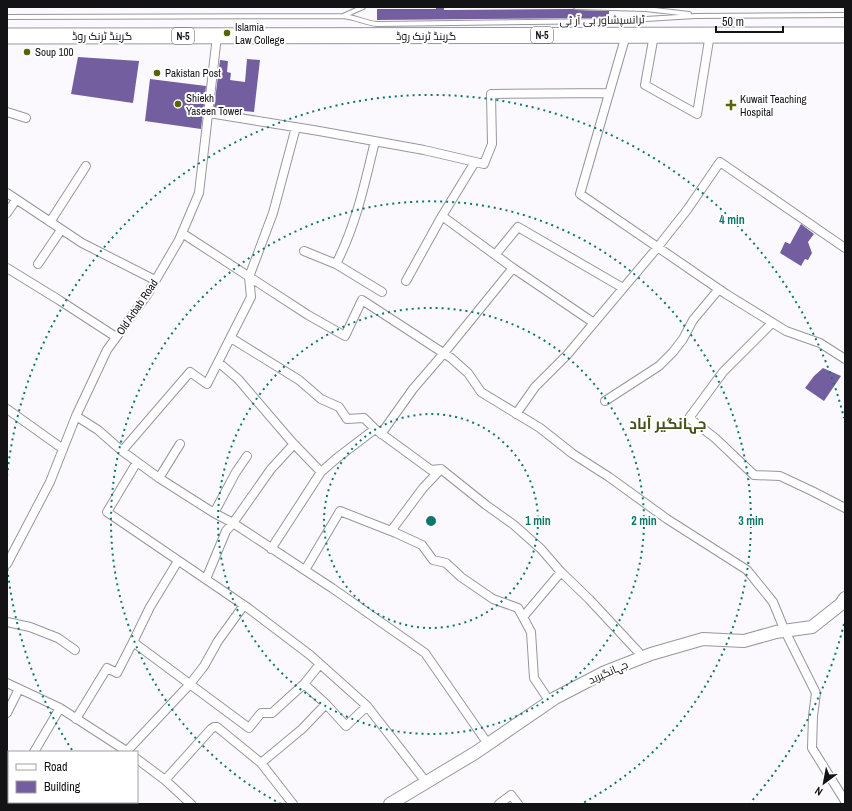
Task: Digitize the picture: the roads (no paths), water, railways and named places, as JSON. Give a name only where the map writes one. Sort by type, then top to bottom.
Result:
[{"type":"highway","name":"گرینڈ ٹرنک روڈ","points":[[7,36],[845,35]]},
{"type":"street","points":[[654,35],[646,85],[697,114],[710,34]]},
{"type":"street","points":[[626,35],[580,194],[657,248],[772,323],[786,331],[820,343],[845,359]]},
{"type":"street","name":"Old Arbab Road","points":[[7,564],[50,482],[76,416],[107,350],[155,280],[179,240],[200,193],[217,36]]},
{"type":"street","points":[[209,113],[424,150],[484,164],[492,144],[492,94],[609,93]]},
{"type":"street","points":[[7,112],[26,118]]},
{"type":"street","points":[[122,451],[190,372],[207,384],[252,297],[249,277],[273,213],[296,127]]},
{"type":"street","points":[[336,264],[353,226],[364,189],[375,141]]},
{"type":"street","points":[[406,281],[442,216],[475,162]]},
{"type":"street","points":[[516,414],[535,387],[567,355],[657,248],[687,210],[720,162],[845,248]]},
{"type":"street","points":[[50,222],[86,166]]},
{"type":"street","points":[[7,194],[82,243],[155,280]]},
{"type":"street","points":[[7,213],[16,200]]},
{"type":"street","points":[[442,216],[513,268],[594,323]]},
{"type":"street","points":[[495,255],[518,227],[623,288]]},
{"type":"street","points":[[38,264],[61,230]]},
{"type":"street","points":[[182,233],[308,315],[345,336],[362,300],[451,358],[468,373],[481,392],[540,428],[573,454],[609,476],[667,519],[747,570],[773,602],[785,631],[816,693],[813,716],[812,748],[845,801]]},
{"type":"street","points":[[304,251],[336,264],[382,292]]},
{"type":"street","points":[[7,268],[116,338]]},
{"type":"street","points":[[271,549],[321,472],[336,458],[378,432],[513,268]]},
{"type":"street","points":[[605,400],[659,366],[673,352],[683,339],[693,320],[719,289]]},
{"type":"street","points":[[772,323],[723,372],[689,418],[715,438],[754,475],[780,476],[845,508]]},
{"type":"street","points":[[231,338],[299,380],[321,399],[339,407],[347,419],[364,418],[378,432],[431,470],[441,469],[514,525],[589,599],[643,658]]},
{"type":"street","points":[[218,362],[238,379],[294,444],[321,472]]},
{"type":"street","points":[[7,409],[63,449]]},
{"type":"street","points":[[76,416],[98,430],[122,451],[159,478],[305,570],[426,653],[488,744]]},
{"type":"street","points":[[159,478],[180,444]]},
{"type":"street","points":[[206,579],[226,531],[233,524],[271,469],[294,444]]},
{"type":"street","points":[[214,514],[236,472],[247,456]]},
{"type":"street","points":[[137,462],[107,512],[244,605],[320,664],[367,706],[426,782]]},
{"type":"street","points":[[391,531],[423,488],[441,469]]},
{"type":"street","points":[[305,570],[340,511],[422,545],[433,560],[446,563],[461,577],[493,599],[518,608],[531,632],[534,678],[550,702]]},
{"type":"street","points":[[76,719],[107,668],[117,674],[150,607],[178,561]]},
{"type":"street","points":[[523,617],[561,572]]},
{"type":"street","name":"جہانگیربد","points":[[390,804],[488,744],[550,702],[605,672],[703,639],[744,642],[785,631],[812,627],[844,603]]},
{"type":"street","points":[[128,751],[190,684],[204,666],[218,641],[244,605]]},
{"type":"street","points":[[7,622],[30,627],[58,638],[76,650]]},
{"type":"street","points":[[133,642],[249,728],[261,713],[272,712],[304,684],[320,664]]},
{"type":"street","points":[[7,683],[60,708],[125,751]]},
{"type":"street","points":[[304,684],[326,704],[346,726],[367,706]]},
{"type":"street","points":[[7,713],[19,689]]},
{"type":"street","points":[[261,763],[302,729],[326,704]]},
{"type":"street","points":[[35,751],[60,708]]},
{"type":"street","points":[[164,780],[214,727],[217,727],[261,763],[293,804]]},
{"type":"street","points":[[138,760],[164,780],[190,804]]},
{"type":"street","points":[[499,804],[510,795],[518,804]]},
{"type":"lane","name":"ٹرانسپشاور بی آر ٹی","points":[[342,16],[363,7]]},
{"type":"lane","name":"ٹرانسپشاور بی آر ٹی","points":[[576,7],[646,8],[695,16]]},
{"type":"lane","name":"ٹرانسپشاور بی آر ٹی","points":[[7,17],[342,16],[369,24],[377,24],[613,21],[695,16],[845,15]]},
{"type":"place","name":"Islamia Law College","points":[[227,33]]},
{"type":"place","name":"Soup 100","points":[[27,52]]},
{"type":"place","name":"Pakistan Post","points":[[157,73]]},
{"type":"place","name":"Shiekh Yaseen Tower","points":[[178,104]]},
{"type":"place","name":"Kuwait Teaching Hospital","points":[[731,105]]},
{"type":"district","name":"جہانگیر آباد","points":[[668,424]]}]
